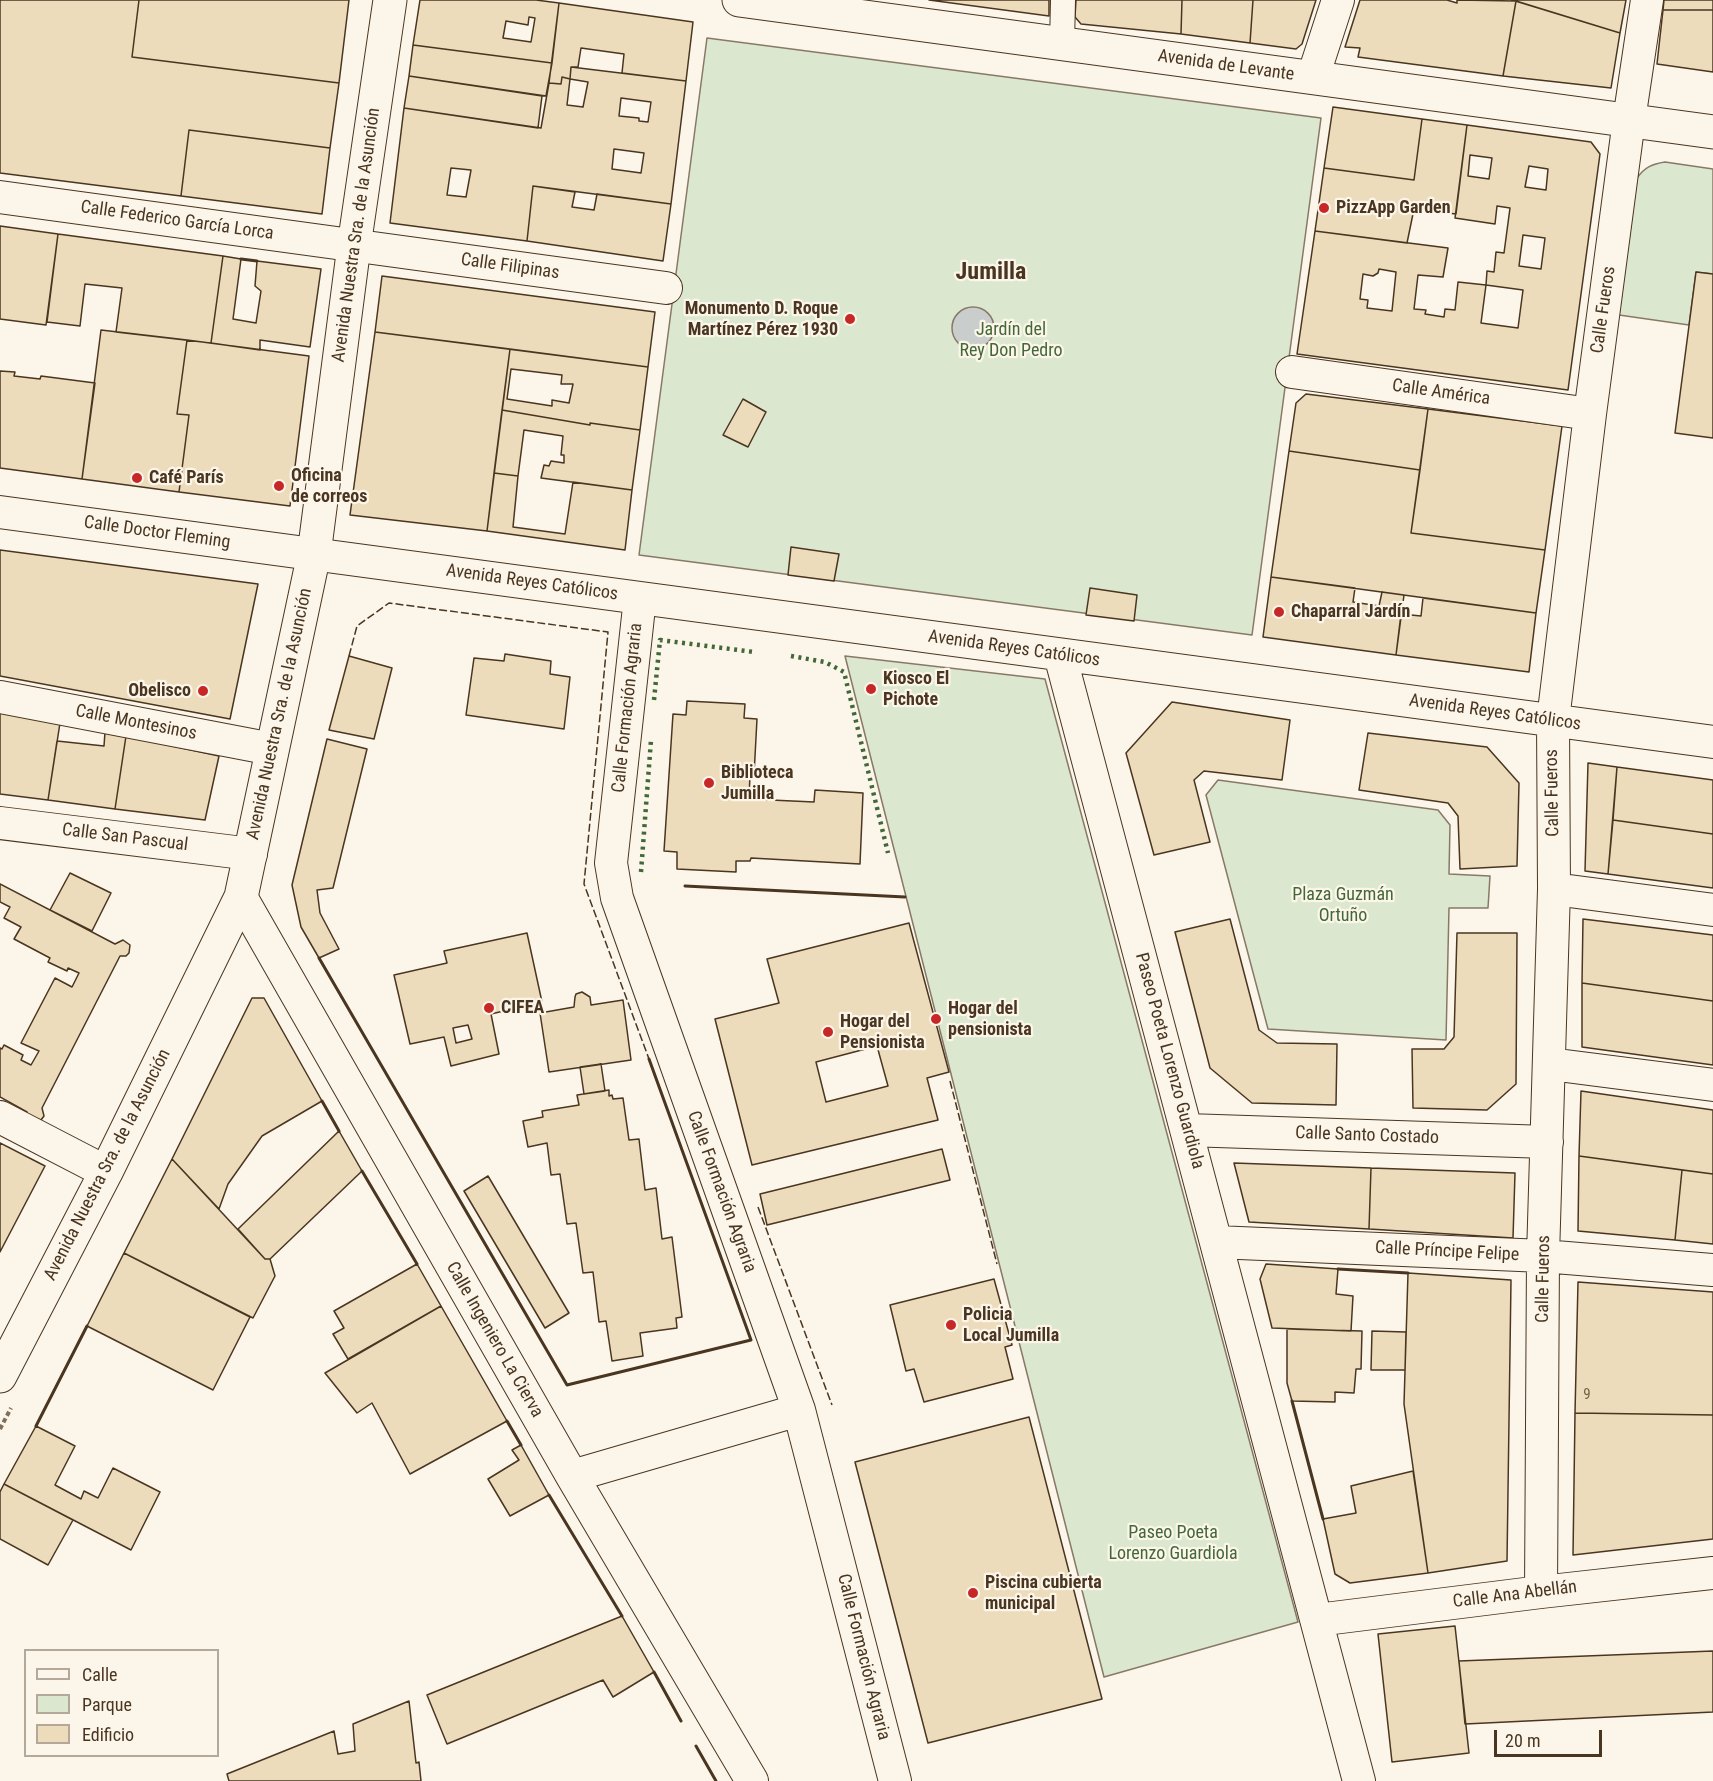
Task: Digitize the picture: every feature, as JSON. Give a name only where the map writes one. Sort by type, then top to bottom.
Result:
[{"type":"main road","name":"Avenida Nuestra Sra. de la Asunción","points":[[0,1376],[9,1336],[106,1172],[241,897],[314,554],[354,246],[390,0]]},
{"type":"main road","name":"Avenida de Levante","points":[[739,0],[776,2],[1062,44],[1713,132]]},
{"type":"street","points":[[1062,44],[1063,0]]},
{"type":"street","points":[[1313,78],[1338,0]]},
{"type":"street","name":"Calle Fueros","points":[[1541,1592],[1543,1256],[1554,889],[1553,720],[1590,414],[1647,0]]},
{"type":"street","name":"Calle Federico García Lorca","points":[[0,197],[354,246]]},
{"type":"street","name":"Calle Filipinas","points":[[354,246],[666,288]]},
{"type":"street","name":"Calle América","points":[[1292,372],[1590,414]]},
{"type":"street","name":"Calle Doctor Fleming","points":[[0,512],[314,554]]},
{"type":"street","name":"Avenida Reyes Católicos","points":[[314,554],[1713,742]]},
{"type":"street","name":"Calle Formación Agraria","points":[[640,598],[611,863],[613,882],[799,1410],[895,1781]]},
{"type":"street","name":"Paseo Poeta Lorenzo Guardiola","points":[[1060,655],[1188,1130],[1359,1781]]},
{"type":"street","name":"Calle Montesinos","points":[[0,696],[272,749]]},
{"type":"street","name":"Calle San Pascual","points":[[0,823],[251,854]]},
{"type":"street","points":[[1554,889],[1713,910]]},
{"type":"street","name":"Calle Ingeniero La Cierva","points":[[241,897],[572,1476],[752,1781]]},
{"type":"street","points":[[1550,1064],[1713,1085]]},
{"type":"street","points":[[0,1117],[106,1172]]},
{"type":"street","name":"Calle Santo Costado","points":[[1188,1130],[1547,1143]]},
{"type":"street","name":"Calle Príncipe Felipe","points":[[1216,1242],[1543,1256],[1713,1270]]},
{"type":"street","points":[[572,1476],[799,1410]]},
{"type":"street","name":"Calle Ana Abellán","points":[[1317,1620],[1713,1573]]},
{"type":"green space","name":"Jardín del Rey Don Pedro","points":[[707,38],[1321,118],[1252,635],[639,555]]},
{"type":"green space","points":[[1665,162],[1713,169],[1713,274],[1696,272],[1689,325],[1619,315],[1637,178],[1649,167]]},
{"type":"green space","name":"Paseo Poeta Lorenzo Guardiola","points":[[845,656],[1045,679],[1298,1622],[1104,1677]]},
{"type":"green space","name":"Plaza Guzmán Ortuño","points":[[1218,780],[1438,810],[1450,825],[1449,874],[1490,876],[1488,908],[1449,908],[1446,1040],[1268,1029],[1206,795]]},
{"type":"shaded area","points":[[973,307],[981,308],[988,313],[993,320],[993,336],[988,343],[981,348],[973,349],[965,348],[958,343],[953,336],[952,328],[953,320],[958,313],[965,308]]},
{"type":"building","points":[[0,0],[139,0],[132,57],[339,83],[330,148],[189,130],[181,196],[0,173]]},
{"type":"building","points":[[139,0],[349,0],[339,83],[132,57]]},
{"type":"building","points":[[420,0],[536,0],[559,3],[552,63],[413,45]],"holes":[[[529,17],[535,18],[531,42],[503,38],[506,21],[528,25]]]},
{"type":"building","points":[[929,0],[1049,0],[1049,16]]},
{"type":"building","points":[[1076,0],[1182,0],[1181,34],[1081,24],[1075,17]]},
{"type":"building","points":[[1182,0],[1253,0],[1250,43],[1181,34]]},
{"type":"building","points":[[1253,0],[1316,0],[1302,44],[1296,49],[1250,43]]},
{"type":"building","points":[[1360,0],[1447,0],[1457,3],[1457,0],[1516,1],[1503,76],[1358,57],[1360,48],[1345,47]]},
{"type":"building","points":[[1512,0],[1626,0],[1620,33]]},
{"type":"building","points":[[1664,0],[1713,0],[1713,10],[1663,10]]},
{"type":"building","points":[[1516,1],[1620,33],[1611,88],[1503,76]]},
{"type":"building","points":[[559,3],[693,22],[686,81],[622,73],[624,54],[581,48],[578,67],[571,67],[570,79],[562,77],[561,84],[549,83]]},
{"type":"building","points":[[1663,10],[1713,10],[1713,72],[1657,64]]},
{"type":"building","points":[[413,45],[552,63],[546,96],[409,76]]},
{"type":"building","points":[[571,67],[686,81],[671,204],[533,186],[527,241],[390,223],[404,108],[541,128],[549,83],[561,84],[562,77],[570,79]],"holes":[[[570,79],[588,82],[583,107],[567,105]],[[621,98],[651,102],[648,122],[639,121],[639,118],[619,116]],[[614,149],[644,153],[641,173],[612,169]],[[451,168],[471,170],[466,197],[447,195]]]},
{"type":"building","points":[[409,76],[542,96],[538,128],[404,108]]},
{"type":"building","points":[[1333,107],[1422,119],[1414,180],[1324,168]]},
{"type":"building","points":[[1422,119],[1467,125],[1456,214],[1414,209],[1407,243],[1315,231],[1324,168],[1414,180]]},
{"type":"building","points":[[1467,125],[1591,142],[1600,154],[1568,390],[1297,354],[1315,231],[1448,248],[1443,277],[1418,275],[1414,309],[1426,310],[1425,314],[1444,317],[1445,309],[1455,310],[1458,282],[1486,285],[1487,271],[1494,272],[1496,252],[1504,253],[1510,208],[1497,206],[1495,224],[1455,218]],"holes":[[[1470,155],[1492,158],[1489,179],[1468,176]],[[1529,166],[1548,169],[1546,190],[1525,187]],[[1523,235],[1545,238],[1541,269],[1519,266]],[[1379,269],[1396,272],[1392,311],[1367,308],[1368,300],[1360,299],[1363,274],[1373,276],[1378,273]],[[1486,285],[1523,290],[1518,328],[1481,323]]]},
{"type":"building","points":[[189,130],[330,148],[322,214],[181,196]]},
{"type":"building","points":[[533,186],[575,192],[572,207],[594,210],[597,194],[671,204],[663,261],[527,241]]},
{"type":"building","points":[[0,226],[58,234],[46,325],[0,319]]},
{"type":"building","points":[[58,234],[223,256],[211,343],[116,332],[122,288],[85,284],[80,326],[47,322]]},
{"type":"building","points":[[223,256],[241,259],[233,319],[256,323],[261,291],[255,286],[257,261],[321,269],[310,347],[260,340],[260,350],[211,343]]},
{"type":"building","points":[[1696,272],[1713,274],[1713,438],[1675,433]]},
{"type":"building","points":[[382,276],[655,312],[648,367],[375,332]]},
{"type":"building","points":[[101,330],[187,340],[177,414],[189,415],[179,492],[82,479]]},
{"type":"building","points":[[375,332],[510,349],[487,531],[350,515]]},
{"type":"building","points":[[187,340],[309,356],[290,506],[179,492],[189,415],[177,414]]},
{"type":"building","points":[[510,349],[648,367],[640,430],[590,423],[590,425],[502,410]],"holes":[[[511,369],[562,375],[561,384],[573,384],[569,403],[552,400],[552,406],[507,399]]]},
{"type":"building","points":[[0,371],[15,372],[14,376],[40,379],[41,376],[95,383],[82,479],[0,468]]},
{"type":"building","points":[[1306,394],[1428,409],[1420,470],[1289,451],[1296,403]]},
{"type":"building","points":[[743,399],[766,412],[748,447],[723,435]]},
{"type":"building","points":[[1428,409],[1562,426],[1545,550],[1411,533]]},
{"type":"building","points":[[502,410],[590,425],[590,423],[640,430],[632,490],[541,478],[544,465],[549,466],[551,461],[564,463],[564,455],[561,455],[563,436],[524,430],[518,476],[494,473]]},
{"type":"building","points":[[1289,451],[1420,470],[1411,533],[1545,550],[1536,613],[1271,577]]},
{"type":"building","points":[[494,473],[518,476],[513,527],[565,534],[573,482],[632,490],[625,550],[487,531]]},
{"type":"building","points":[[791,547],[839,554],[834,581],[788,575]]},
{"type":"building","points":[[0,550],[258,584],[230,719],[0,676]]},
{"type":"building","points":[[1271,577],[1355,588],[1353,602],[1379,606],[1382,592],[1404,595],[1396,655],[1263,637]]},
{"type":"building","points":[[1090,588],[1137,595],[1134,621],[1086,615]]},
{"type":"building","points":[[1423,598],[1536,613],[1529,672],[1396,655],[1401,614],[1421,616]]},
{"type":"building","points":[[505,654],[551,661],[550,674],[570,677],[564,729],[466,715],[474,658],[504,661]]},
{"type":"building","points":[[349,656],[392,668],[374,739],[329,730]]},
{"type":"building","name":"Biblioteca Jumilla","points":[[687,701],[745,704],[744,718],[757,719],[754,775],[750,775],[749,799],[814,802],[815,790],[863,793],[860,864],[751,858],[750,861],[736,861],[736,872],[677,869],[677,852],[664,851],[673,714],[686,715]]},
{"type":"building","points":[[1172,702],[1290,720],[1282,780],[1204,771],[1194,780],[1210,842],[1154,855],[1126,753]]},
{"type":"building","points":[[0,711],[60,723],[48,800],[0,794]]},
{"type":"building","points":[[105,732],[126,736],[115,809],[48,800],[57,741],[104,746]]},
{"type":"building","points":[[1368,733],[1487,747],[1519,783],[1517,866],[1460,869],[1458,816],[1448,803],[1359,790]]},
{"type":"building","points":[[126,736],[219,756],[205,820],[115,809]]},
{"type":"building","points":[[327,739],[367,749],[333,888],[317,890],[320,913],[339,949],[319,958],[301,927],[292,885]]},
{"type":"building","points":[[1588,763],[1617,767],[1608,874],[1585,871]]},
{"type":"building","points":[[1617,767],[1713,780],[1713,834],[1613,820]]},
{"type":"building","points":[[1613,820],[1713,834],[1713,888],[1608,874]]},
{"type":"building","points":[[70,873],[111,893],[92,931],[50,910]]},
{"type":"building","points":[[0,884],[115,944],[123,940],[130,945],[129,953],[126,956],[120,956],[42,1108],[44,1116],[41,1120],[27,1116],[27,1112],[0,1097],[0,1048],[2,1049],[4,1045],[23,1055],[21,1060],[31,1065],[39,1051],[21,1043],[55,978],[72,987],[79,973],[68,968],[67,971],[48,962],[50,958],[14,939],[21,927],[4,918],[10,907],[0,902]]},
{"type":"building","points":[[1230,919],[1259,1030],[1277,1043],[1337,1044],[1336,1105],[1252,1103],[1210,1068],[1175,932]]},
{"type":"building","points":[[1583,919],[1713,935],[1713,1001],[1582,983]]},
{"type":"building","name":"Hogar del Pensionista","points":[[909,923],[949,1072],[927,1078],[938,1120],[752,1165],[715,1019],[779,1003],[767,959]],"holes":[[[877,1046],[888,1086],[826,1102],[816,1062]]]},
{"type":"building","points":[[527,933],[542,1002],[491,1014],[499,1054],[451,1066],[444,1037],[410,1044],[394,975],[447,963],[444,951]],"holes":[[[468,1025],[472,1039],[456,1043],[453,1028]]]},
{"type":"building","points":[[1457,933],[1517,933],[1516,1084],[1487,1110],[1413,1108],[1412,1049],[1444,1049],[1454,1037]]},
{"type":"building","points":[[1582,983],[1713,1001],[1713,1065],[1582,1047]]},
{"type":"building","points":[[582,992],[590,997],[591,1005],[623,1000],[631,1060],[549,1072],[540,1013],[574,1007],[576,994]]},
{"type":"building","points":[[252,998],[264,998],[322,1101],[262,1136],[228,1184],[219,1209],[172,1159]]},
{"type":"building","points":[[601,1064],[605,1091],[584,1094],[580,1067]]},
{"type":"building","points":[[609,1090],[609,1096],[612,1095],[613,1099],[623,1098],[629,1140],[639,1139],[645,1190],[656,1188],[662,1239],[672,1237],[682,1317],[676,1318],[677,1328],[640,1333],[643,1356],[612,1361],[606,1321],[599,1322],[593,1272],[583,1273],[576,1223],[567,1224],[560,1174],[551,1175],[547,1143],[528,1147],[523,1121],[543,1117],[542,1111],[579,1105],[577,1095]]},
{"type":"building","points":[[1581,1091],[1713,1110],[1713,1174],[1579,1156]]},
{"type":"building","points":[[339,1131],[362,1171],[270,1259],[265,1259],[238,1229]]},
{"type":"building","points":[[0,1143],[45,1166],[0,1252]]},
{"type":"building","points":[[942,1149],[950,1180],[767,1225],[760,1194]]},
{"type":"building","points":[[1579,1156],[1682,1170],[1675,1240],[1578,1231]]},
{"type":"building","points":[[172,1159],[265,1259],[270,1259],[275,1276],[253,1318],[124,1253]]},
{"type":"building","points":[[1234,1163],[1371,1168],[1369,1229],[1249,1222]]},
{"type":"building","points":[[1371,1168],[1515,1173],[1513,1238],[1369,1229]]},
{"type":"building","points":[[1682,1170],[1713,1174],[1713,1244],[1675,1240]]},
{"type":"building","points":[[488,1176],[569,1313],[545,1328],[464,1191]]},
{"type":"building","points":[[124,1253],[250,1317],[213,1390],[87,1326]]},
{"type":"building","points":[[417,1264],[441,1306],[348,1359],[333,1334],[344,1328],[334,1311]]},
{"type":"building","points":[[1266,1264],[1338,1269],[1336,1294],[1353,1296],[1351,1331],[1272,1328],[1260,1279]]},
{"type":"building","points":[[1408,1273],[1511,1280],[1507,1561],[1428,1573],[1404,1404]]},
{"type":"building","name":"Policia Local Jumilla","points":[[994,1279],[1012,1345],[1005,1347],[1013,1379],[924,1402],[914,1369],[906,1371],[890,1305]]},
{"type":"building","points":[[1578,1282],[1713,1292],[1713,1415],[1575,1413]]},
{"type":"building","points":[[441,1306],[507,1421],[410,1474],[372,1403],[357,1413],[325,1373]]},
{"type":"building","points":[[1287,1329],[1362,1331],[1361,1369],[1356,1369],[1354,1393],[1335,1392],[1335,1402],[1292,1401],[1287,1383]]},
{"type":"building","points":[[1372,1331],[1406,1332],[1405,1370],[1371,1370]]},
{"type":"building","points":[[1575,1413],[1713,1415],[1713,1539],[1573,1555]]},
{"type":"building","points":[[1029,1417],[1102,1699],[928,1743],[855,1462]]},
{"type":"building","points":[[36,1426],[75,1446],[55,1485],[81,1499],[84,1491],[98,1498],[113,1468],[160,1492],[131,1550],[4,1484]]},
{"type":"building","points":[[521,1445],[549,1495],[510,1516],[488,1479],[519,1460],[512,1450]]},
{"type":"building","points":[[1413,1471],[1428,1573],[1350,1583],[1335,1574],[1323,1519],[1356,1513],[1351,1486]]},
{"type":"building","points":[[4,1484],[73,1520],[48,1565],[0,1539],[0,1492]]},
{"type":"building","points":[[622,1616],[654,1672],[613,1697],[603,1680],[447,1744],[427,1695]]},
{"type":"building","points":[[1455,1626],[1469,1753],[1392,1762],[1378,1634]]},
{"type":"building","points":[[1713,1651],[1713,1712],[1465,1724],[1459,1661]]},
{"type":"building","points":[[409,1701],[416,1763],[419,1762],[421,1781],[229,1781],[227,1774],[334,1731],[338,1754],[355,1751],[353,1724]]},
{"type":"hedge","points":[[654,700],[660,640],[754,652]]},
{"type":"hedge","points":[[791,656],[825,662],[844,672],[888,853]]},
{"type":"hedge","points":[[641,872],[651,740]]},
{"type":"fence","points":[[349,656],[357,626],[389,603],[608,632],[584,884],[649,1059]]},
{"type":"fence","points":[[950,1081],[997,1264]]},
{"type":"fence","points":[[758,1207],[832,1405]]},
{"type":"wall","points":[[241,259],[257,261]]},
{"type":"wall","points":[[685,886],[905,897]]},
{"type":"wall","points":[[319,958],[567,1385],[751,1340],[649,1059]]},
{"type":"wall","points":[[322,1101],[339,1131]]},
{"type":"wall","points":[[362,1171],[417,1264]]},
{"type":"wall","points":[[1338,1269],[1408,1273]]},
{"type":"wall","points":[[36,1426],[87,1326]]},
{"type":"wall","points":[[1292,1401],[1323,1519]]},
{"type":"wall","points":[[507,1421],[521,1445]]},
{"type":"wall","points":[[549,1495],[622,1616]]},
{"type":"wall","points":[[654,1672],[681,1721]]},
{"type":"wall","points":[[696,1746],[716,1781]]},
{"type":"place","name":"PizzApp Garden","points":[[1324,208]]},
{"type":"place","name":"Monumento D. Roque Martínez Pérez 1930","points":[[850,319]]},
{"type":"place","name":"Café París","points":[[137,478]]},
{"type":"place","name":"Oficina de correos","points":[[279,486]]},
{"type":"place","name":"Chaparral Jardín","points":[[1279,612]]},
{"type":"place","name":"Kiosco El Pichote","points":[[871,689]]},
{"type":"place","name":"Obelisco","points":[[203,691]]},
{"type":"place","name":"Biblioteca Jumilla","points":[[709,783]]},
{"type":"place","name":"CIFEA","points":[[489,1008]]},
{"type":"place","name":"Hogar del pensionista","points":[[936,1019]]},
{"type":"place","name":"Hogar del Pensionista","points":[[828,1032]]},
{"type":"place","name":"Policia Local Jumilla","points":[[951,1325]]},
{"type":"place","name":"Piscina cubierta municipal","points":[[973,1593]]},
{"type":"district","name":"Jumilla","points":[[991,273]]}]
